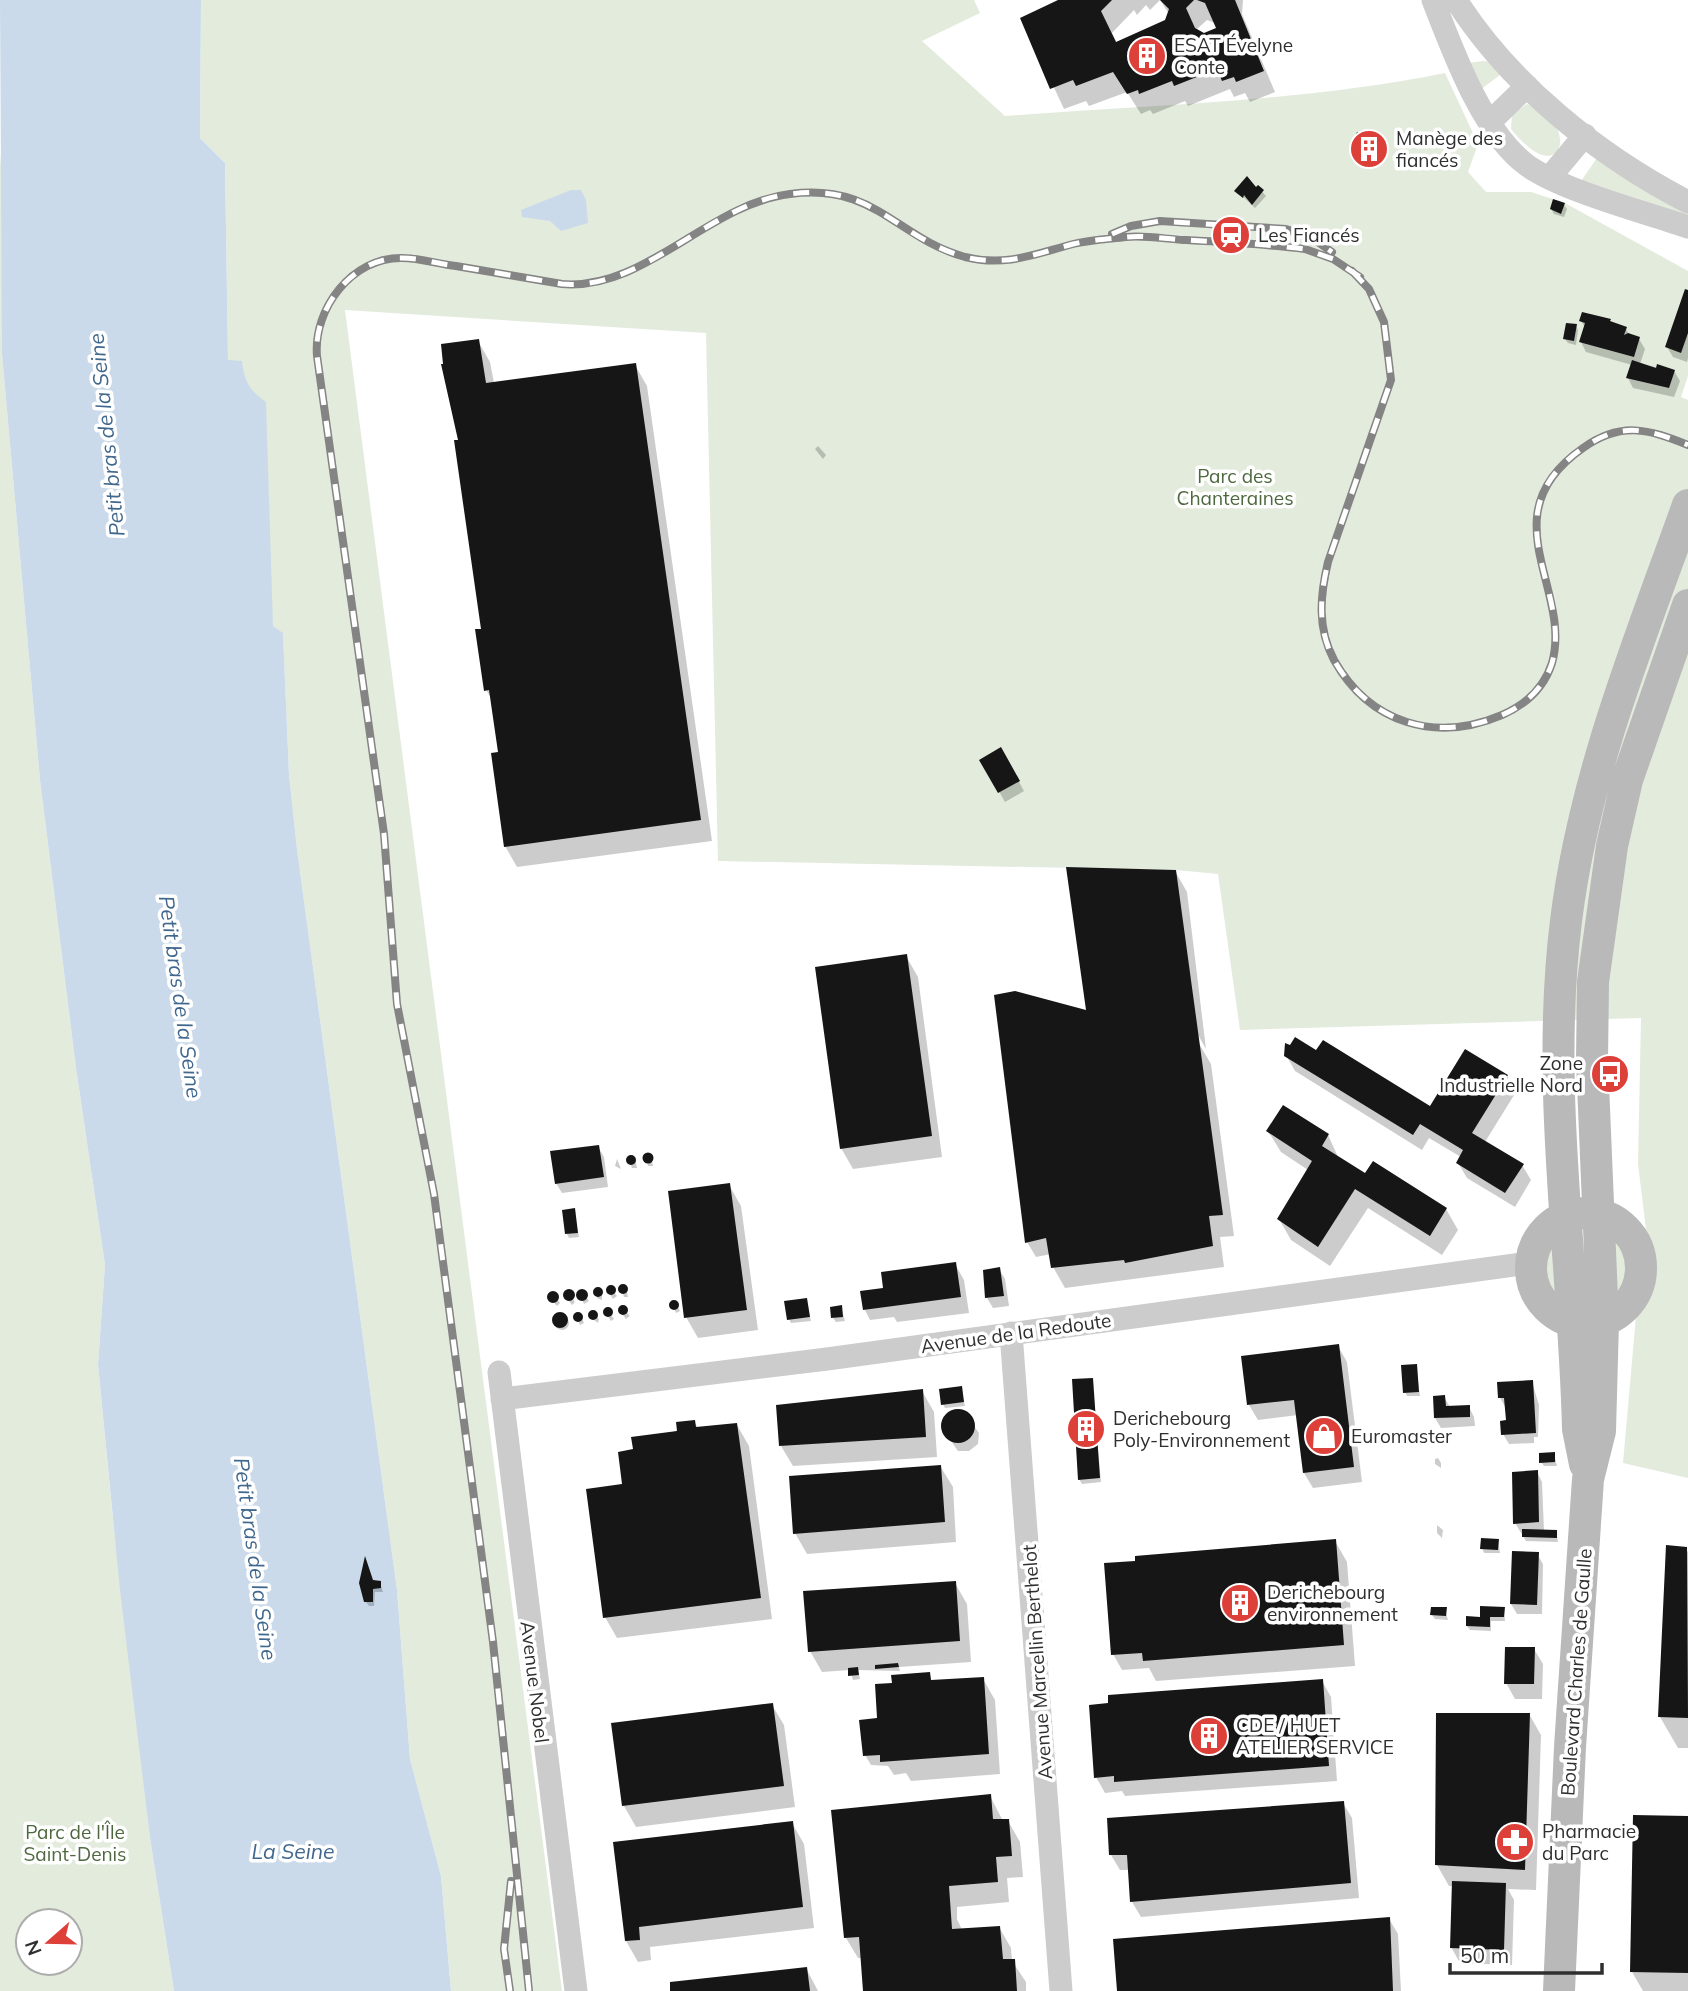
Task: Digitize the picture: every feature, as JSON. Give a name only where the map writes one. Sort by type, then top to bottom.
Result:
[{"type":"main road","name":"Boulevard Charles de Gaulle","points":[[1559,1991],[1570,1755],[1588,1479],[1600,1431],[1582,1215],[1560,1045],[1566,920],[1586,808],[1600,755],[1688,505]]},
{"type":"main road","name":"Boulevard Charles de Gaulle","points":[[1582,1215],[1592,1061],[1593,982],[1602,909],[1627,780],[1688,605]]},
{"type":"main road","points":[[1582,1215],[1614,1220],[1628,1233],[1637,1248],[1641,1271],[1635,1294],[1626,1306],[1589,1323],[1546,1307],[1535,1292],[1529,1263],[1536,1242],[1546,1230],[1582,1215]]},
{"type":"street","points":[[1433,0],[1455,54],[1490,122],[1511,151],[1549,178],[1688,227]]},
{"type":"street","points":[[1455,0],[1484,40],[1527,86],[1632,169],[1688,202]]},
{"type":"street","points":[[1490,122],[1527,86]]},
{"type":"street","points":[[1549,178],[1586,135]]},
{"type":"street","name":"Avenue de la Redoute","points":[[502,1399],[1529,1263]]},
{"type":"street","name":"Avenue Marcellin Berthelot","points":[[1011,1333],[1061,1991]]},
{"type":"street","name":"Avenue Nobel","points":[[499,1372],[576,1991]]},
{"type":"green space","name":"Parc des Chanteraines","points":[[201,0],[974,0],[980,13],[922,41],[1005,116],[1281,96],[1391,83],[1445,73],[1478,144],[1468,172],[1486,192],[1531,192],[1565,203],[1688,271],[1688,376],[1681,397],[1688,400],[1688,1478],[1623,1463],[1636,1316],[1653,1286],[1638,1164],[1641,1018],[1240,1030],[1218,874],[1176,870],[718,861],[706,333],[345,310],[562,1991],[451,1991],[441,1876],[410,1759],[397,1590],[297,849],[289,774],[283,634],[273,626],[254,393],[228,361],[225,163],[200,138]]},
{"type":"green space","points":[[1494,62],[1504,72],[1480,90],[1468,63]]},
{"type":"green space","points":[[1527,104],[1544,112],[1555,124],[1560,136],[1559,147],[1554,154],[1543,155],[1529,148],[1511,129],[1512,114]]},
{"type":"green space","name":"Parc de l'Île Saint-Denis","points":[[0,153],[3,194],[2,354],[40,780],[76,1068],[105,1265],[98,1365],[150,1838],[174,1991],[0,1991]]},
{"type":"green space","points":[[1599,155],[1688,209],[1688,219],[1579,184]]},
{"type":"green space","points":[[1614,1235],[1625,1250],[1630,1268],[1627,1286],[1616,1301]]},
{"type":"green space","points":[[1553,1239],[1557,1301],[1547,1286],[1543,1271],[1545,1255]]},
{"type":"water","name":"La Seine","points":[[0,0],[201,0],[200,138],[225,163],[228,360],[242,361],[249,385],[266,402],[273,626],[283,633],[289,774],[297,849],[397,1590],[410,1759],[441,1876],[451,1991],[174,1991],[150,1838],[120,1590],[98,1365],[105,1265],[76,1068],[40,780],[2,354]]},
{"type":"water","points":[[571,190],[581,190],[586,200],[588,223],[561,231],[550,221],[522,217],[521,210]]},
{"type":"building","name":"ESAT Évelyne Conte","points":[[1058,0],[1112,0],[1101,11],[1116,42],[1165,20],[1169,9],[1160,0],[1194,0],[1186,8],[1195,28],[1204,33],[1216,28],[1205,3],[1197,0],[1235,0],[1264,71],[1236,82],[1234,77],[1222,81],[1217,69],[1174,86],[1172,81],[1139,94],[1138,90],[1127,94],[1113,72],[1076,86],[1073,80],[1050,89],[1020,18]]},
{"type":"building","name":"Manège des fiancés","points":[[1357,132],[1381,143],[1373,162],[1349,149]]},
{"type":"building","points":[[1247,176],[1256,187],[1258,185],[1264,190],[1252,205],[1244,195],[1243,198],[1234,191]]},
{"type":"building","points":[[1553,199],[1565,203],[1561,214],[1550,209]]},
{"type":"building","points":[[1685,289],[1688,290],[1688,333],[1681,353],[1665,347]]},
{"type":"building","points":[[1582,312],[1611,319],[1610,321],[1627,327],[1624,335],[1628,333],[1640,337],[1634,357],[1579,342],[1585,323],[1579,321]]},
{"type":"building","points":[[1566,323],[1577,324],[1574,341],[1563,339]]},
{"type":"building","points":[[479,339],[486,383],[636,363],[701,820],[504,847],[491,753],[498,752],[489,690],[484,691],[475,629],[481,629],[454,440],[458,440],[441,364],[441,344]]},
{"type":"building","points":[[1632,360],[1656,368],[1657,364],[1675,370],[1669,388],[1626,378]]},
{"type":"building","points":[[1001,747],[1020,781],[998,793],[979,760]]},
{"type":"building","points":[[1066,867],[1176,870],[1223,1215],[1209,1216],[1213,1246],[1125,1263],[1124,1260],[1051,1268],[1046,1238],[1025,1243],[994,995],[1015,991],[1086,1010]]},
{"type":"building","points":[[907,954],[932,1136],[840,1149],[815,967]]},
{"type":"building","points":[[1295,1037],[1316,1050],[1323,1040],[1430,1106],[1465,1049],[1508,1075],[1472,1133],[1524,1164],[1505,1193],[1456,1163],[1463,1150],[1420,1124],[1413,1135],[1284,1056],[1285,1043],[1290,1045]]},
{"type":"building","points":[[1283,1105],[1329,1134],[1322,1146],[1365,1173],[1373,1161],[1447,1208],[1430,1236],[1355,1189],[1318,1247],[1277,1219],[1312,1161],[1266,1131]]},
{"type":"building","points":[[599,1145],[604,1177],[555,1184],[550,1151]]},
{"type":"building","points":[[648,1153],[652,1154],[652,1162],[648,1163],[644,1162],[643,1158],[644,1154]]},
{"type":"building","points":[[631,1155],[635,1156],[635,1164],[631,1165],[627,1164],[626,1160],[627,1156]]},
{"type":"building","points":[[730,1183],[747,1310],[684,1318],[668,1191]]},
{"type":"building","points":[[575,1208],[578,1233],[565,1234],[562,1210]]},
{"type":"building","points":[[956,1262],[961,1297],[863,1310],[860,1291],[883,1288],[881,1272]]},
{"type":"building","points":[[1000,1267],[1004,1296],[985,1298],[983,1270]]},
{"type":"building","points":[[623,1284],[627,1285],[627,1293],[623,1294],[619,1293],[618,1289],[619,1285]]},
{"type":"building","points":[[611,1285],[615,1286],[615,1294],[611,1295],[607,1294],[606,1290],[607,1286]]},
{"type":"building","points":[[598,1287],[602,1288],[602,1296],[598,1297],[594,1296],[593,1292],[594,1288]]},
{"type":"building","points":[[569,1289],[575,1295],[569,1301],[563,1295]]},
{"type":"building","points":[[582,1289],[588,1295],[582,1301],[576,1295]]},
{"type":"building","points":[[553,1291],[559,1297],[553,1303],[547,1297]]},
{"type":"building","points":[[807,1298],[810,1317],[787,1320],[784,1301]]},
{"type":"building","points":[[674,1300],[678,1301],[678,1309],[674,1310],[670,1309],[669,1305],[670,1301]]},
{"type":"building","points":[[623,1305],[627,1306],[627,1314],[623,1315],[619,1314],[618,1310],[619,1306]]},
{"type":"building","points":[[842,1305],[843,1317],[831,1318],[830,1307]]},
{"type":"building","points":[[608,1307],[612,1308],[612,1316],[608,1317],[604,1316],[603,1312],[604,1308]]},
{"type":"building","points":[[593,1310],[597,1311],[597,1319],[593,1320],[589,1319],[588,1315],[589,1311]]},
{"type":"building","points":[[557,1312],[563,1312],[568,1320],[566,1326],[557,1328],[552,1323],[552,1317]]},
{"type":"building","points":[[578,1312],[582,1313],[582,1321],[578,1322],[574,1321],[573,1317],[574,1313]]},
{"type":"building","name":"Euromaster","points":[[1339,1344],[1354,1467],[1303,1473],[1294,1400],[1247,1405],[1241,1356]]},
{"type":"building","points":[[1417,1364],[1419,1392],[1403,1393],[1401,1365]]},
{"type":"building","name":"Derichebourg Poly-Environnement","points":[[1093,1378],[1100,1478],[1078,1480],[1072,1379]]},
{"type":"building","points":[[1533,1380],[1536,1433],[1501,1435],[1500,1421],[1506,1420],[1504,1398],[1498,1398],[1497,1382]]},
{"type":"building","points":[[962,1386],[964,1402],[941,1405],[939,1389]]},
{"type":"building","points":[[923,1389],[926,1437],[779,1446],[776,1405]]},
{"type":"building","points":[[1445,1395],[1446,1406],[1470,1405],[1470,1417],[1434,1418],[1433,1396]]},
{"type":"building","points":[[958,1409],[970,1414],[975,1426],[970,1438],[958,1443],[946,1438],[941,1426],[946,1414]]},
{"type":"building","points":[[695,1420],[696,1427],[737,1423],[761,1598],[603,1618],[586,1489],[622,1484],[618,1452],[633,1449],[631,1437],[677,1431],[676,1422]]},
{"type":"building","points":[[1555,1452],[1555,1462],[1539,1463],[1539,1453]]},
{"type":"building","points":[[941,1465],[945,1522],[793,1534],[789,1476]]},
{"type":"building","points":[[1538,1470],[1539,1522],[1513,1524],[1512,1472]]},
{"type":"building","points":[[1522,1529],[1557,1530],[1557,1538],[1522,1537]]},
{"type":"building","points":[[1481,1538],[1499,1539],[1498,1550],[1480,1549]]},
{"type":"building","name":"Derichebourg environnement","points":[[1336,1539],[1344,1645],[1143,1661],[1142,1653],[1111,1655],[1104,1563],[1135,1561],[1135,1556]]},
{"type":"building","points":[[1666,1545],[1687,1547],[1688,1718],[1658,1717]]},
{"type":"building","points":[[1512,1551],[1539,1552],[1537,1605],[1510,1604]]},
{"type":"building","points":[[365,1556],[373,1580],[381,1581],[381,1588],[373,1589],[373,1602],[364,1602],[359,1583]]},
{"type":"building","points":[[956,1581],[960,1641],[808,1652],[803,1591]]},
{"type":"building","points":[[1480,1606],[1505,1607],[1504,1617],[1490,1617],[1490,1627],[1466,1626],[1466,1616],[1480,1617]]},
{"type":"building","points":[[1431,1607],[1447,1607],[1446,1616],[1430,1615]]},
{"type":"building","points":[[1505,1647],[1535,1647],[1534,1684],[1504,1684]]},
{"type":"building","points":[[898,1663],[899,1667],[875,1669],[875,1665]]},
{"type":"building","points":[[858,1667],[859,1675],[848,1676],[848,1668]]},
{"type":"building","points":[[930,1672],[931,1680],[984,1677],[989,1754],[880,1762],[880,1755],[863,1756],[859,1720],[877,1718],[875,1684],[892,1683],[891,1675]]},
{"type":"building","name":"CDE / HUET ATELIER SERVICE","points":[[1323,1679],[1329,1766],[1114,1782],[1114,1776],[1094,1778],[1089,1705],[1108,1703],[1108,1695]]},
{"type":"building","points":[[773,1703],[784,1786],[622,1806],[611,1723]]},
{"type":"building","points":[[1436,1713],[1530,1713],[1525,1870],[1435,1865]]},
{"type":"building","points":[[991,1794],[993,1819],[1009,1819],[1012,1856],[996,1857],[998,1882],[949,1886],[952,1929],[1000,1926],[1003,1959],[1015,1959],[1017,1991],[863,1991],[859,1937],[844,1938],[831,1810]]},
{"type":"building","points":[[1344,1801],[1351,1883],[1130,1902],[1127,1855],[1109,1855],[1107,1818]]},
{"type":"building","points":[[1633,1815],[1688,1816],[1688,1973],[1630,1972]]},
{"type":"building","points":[[793,1821],[803,1907],[639,1927],[640,1940],[625,1941],[613,1842]]},
{"type":"building","points":[[1452,1881],[1506,1883],[1504,1950],[1450,1948]]},
{"type":"building","points":[[1390,1917],[1393,1991],[1117,1991],[1113,1939]]},
{"type":"building","points":[[807,1967],[810,1991],[670,1991],[670,1982]]},
{"type":"railway","points":[[529,1991],[493,1642],[434,1194],[397,1004],[384,834],[317,356],[317,338],[329,304],[339,289],[367,266],[402,258],[562,284],[592,283],[649,261],[731,213],[760,201],[790,194],[819,193],[865,204],[941,248],[980,260],[1007,260],[1086,241],[1148,237],[1305,249],[1333,259],[1360,277]]},
{"type":"railway","points":[[1112,234],[1131,226],[1160,221],[1286,229],[1309,236],[1332,252]]},
{"type":"railway","points":[[1352,271],[1369,289],[1384,322],[1391,380],[1328,562],[1322,612],[1325,636],[1334,660],[1366,700],[1386,713],[1429,727],[1453,727],[1502,715],[1526,701],[1539,688],[1552,663],[1555,635],[1552,608],[1539,553],[1537,526],[1541,499],[1555,473],[1597,439],[1622,431],[1647,432],[1688,445]]},
{"type":"railway","points":[[510,1991],[504,1949],[511,1881]]},
{"type":"place","name":"ESAT Évelyne Conte","points":[[1147,56]]},
{"type":"place","name":"Manège des fiancés","points":[[1369,149]]},
{"type":"place","name":"Les Fiancés","points":[[1231,235]]},
{"type":"place","name":"Zone Industrielle Nord","points":[[1610,1074]]},
{"type":"place","name":"Derichebourg Poly-Environnement","points":[[1086,1429]]},
{"type":"place","name":"Euromaster","points":[[1324,1436]]},
{"type":"place","name":"Derichebourg environnement","points":[[1240,1603]]},
{"type":"place","name":"CDE / HUET ATELIER SERVICE","points":[[1209,1736]]},
{"type":"place","name":"Pharmacie du Parc","points":[[1515,1842]]},
{"type":"water label","name":"Petit bras de la Seine","points":[[107,435]]},
{"type":"water label","name":"Petit bras de la Seine","points":[[180,997]]},
{"type":"water label","name":"Petit bras de la Seine","points":[[255,1559]]}]
